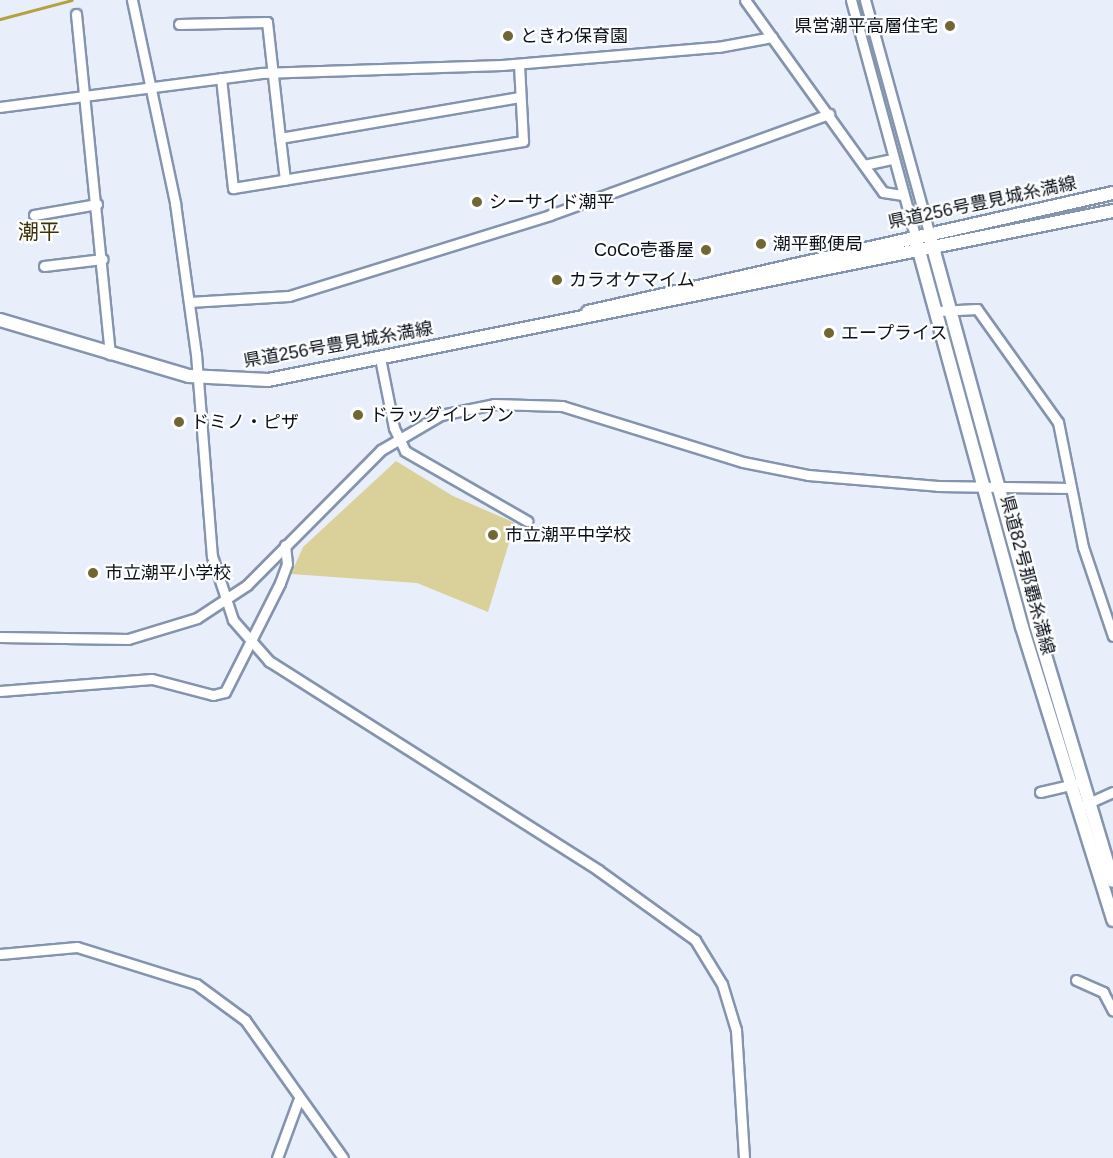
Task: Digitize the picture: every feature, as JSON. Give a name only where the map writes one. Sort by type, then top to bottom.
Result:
[{"type":"main road","name":"県道256号豊見城糸満線","points":[[544,324],[915,236],[1113,193]]},
{"type":"main road","name":"県道256号豊見城糸満線","points":[[0,320],[197,378],[268,380],[544,324],[935,250],[1113,211]]},
{"type":"main road","name":"県道82号那覇糸満線","points":[[929,233],[1082,783],[1082,806],[1113,920]]},
{"type":"main road","name":"県道82号那覇糸満線","points":[[915,236],[938,311],[984,486],[1069,786],[1082,806],[1113,881]]},
{"type":"street","points":[[745,0],[883,192],[903,195]]},
{"type":"street","points":[[851,0],[892,159],[915,236]]},
{"type":"street","points":[[865,0],[929,233]]},
{"type":"street","points":[[133,5],[151,87],[189,302],[212,556],[226,602],[252,643],[269,661],[598,870],[695,940],[722,984],[736,1030],[744,1158]]},
{"type":"street","points":[[76,14],[103,259],[110,354]]},
{"type":"street","points":[[179,24],[267,22],[285,180]]},
{"type":"street","points":[[0,107],[221,78],[519,64],[718,47],[772,37]]},
{"type":"street","points":[[221,78],[233,188],[523,141],[519,64]]},
{"type":"street","points":[[280,138],[520,97]]},
{"type":"street","points":[[189,302],[289,296],[550,215],[829,114]]},
{"type":"street","points":[[864,165],[892,159]]},
{"type":"street","points":[[34,215],[97,204]]},
{"type":"street","points":[[44,266],[103,259]]},
{"type":"street","points":[[938,311],[951,308],[977,309],[1046,402],[1058,422],[1083,547],[1113,636]]},
{"type":"street","points":[[380,358],[397,438],[405,451],[527,520]]},
{"type":"street","points":[[0,637],[128,639],[163,631],[226,602],[364,465],[397,438],[457,411],[546,404],[779,470],[839,479],[1070,488]]},
{"type":"street","points":[[0,691],[152,679],[213,695],[233,685],[287,564],[285,545]]},
{"type":"street","points":[[1040,792],[1082,783]]},
{"type":"street","points":[[1082,806],[1113,792]]},
{"type":"street","points":[[0,954],[77,947],[196,984],[244,1020],[298,1101],[343,1158]]},
{"type":"street","points":[[1076,980],[1102,992],[1113,1011]]},
{"type":"street","points":[[277,1158],[298,1101]]},
{"type":"shaded area","points":[[396,461],[453,496],[515,523],[488,612],[417,583],[291,574],[303,547]]},
{"type":"waterway","points":[[0,19],[72,0]]},
{"type":"place","name":"県営潮平高層住宅","points":[[950,26]]},
{"type":"place","name":"ときわ保育園","points":[[508,36]]},
{"type":"place","name":"シーサイド潮平","points":[[477,202]]},
{"type":"place","name":"潮平郵便局","points":[[761,244]]},
{"type":"place","name":"CoCo壱番屋","points":[[706,250]]},
{"type":"place","name":"カラオケマイム","points":[[557,280]]},
{"type":"place","name":"エープライス","points":[[829,333]]},
{"type":"place","name":"ドラッグイレブン","points":[[358,415]]},
{"type":"place","name":"ドミノ・ピザ","points":[[179,422]]},
{"type":"place","name":"市立潮平中学校","points":[[493,535]]},
{"type":"place","name":"市立潮平小学校","points":[[93,573]]},
{"type":"district","name":"潮平","points":[[39,232]]}]
